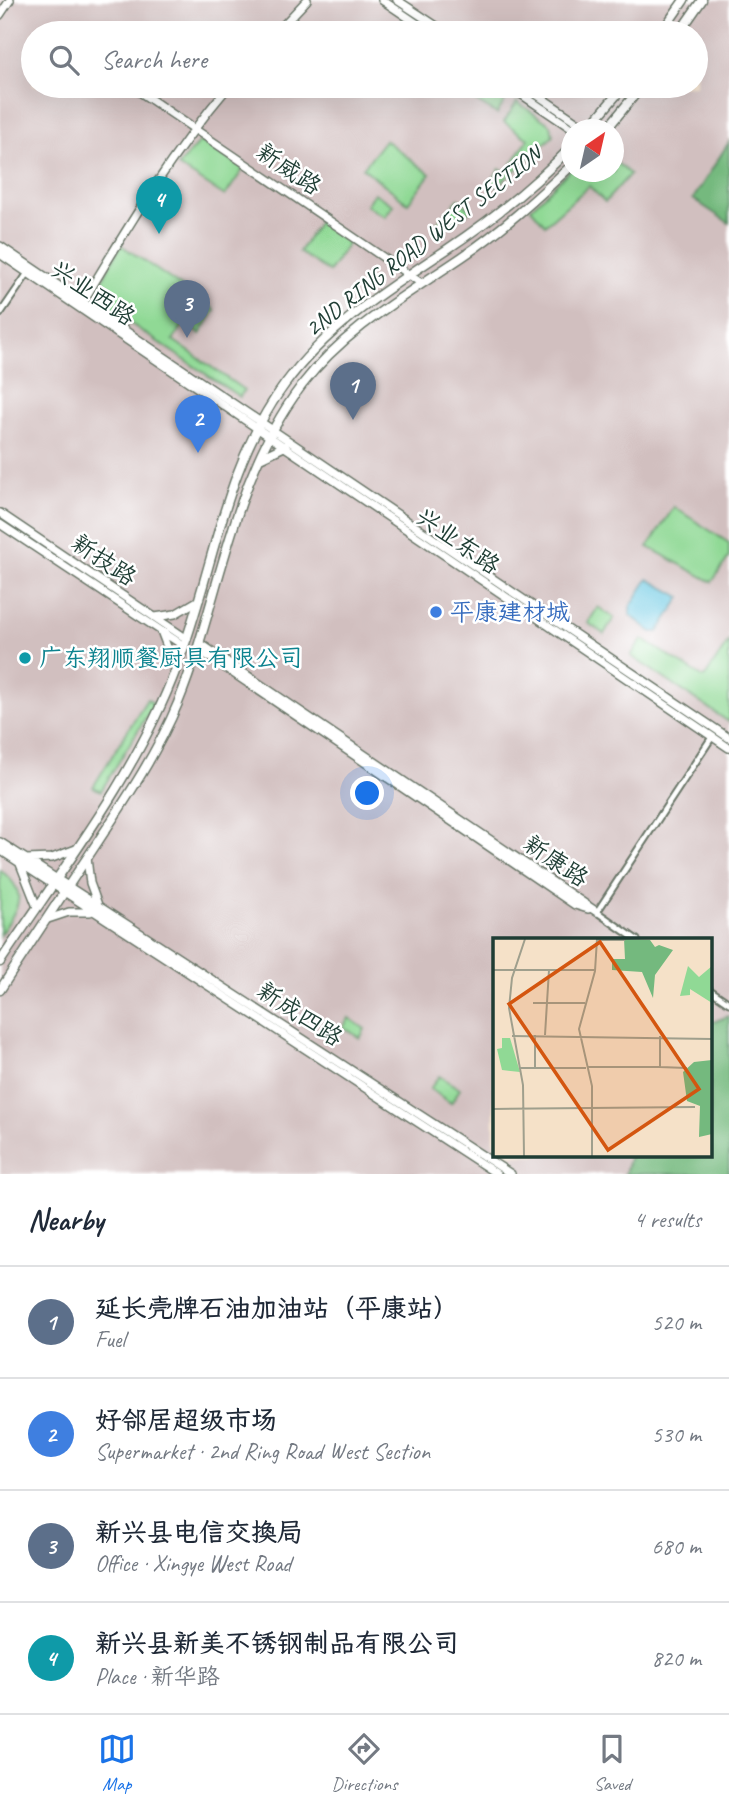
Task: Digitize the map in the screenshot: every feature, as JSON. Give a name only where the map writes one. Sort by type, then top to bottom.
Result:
[{"type":"main road","points":[[669,21],[684,0]]},
{"type":"main road","points":[[687,21],[702,0]]},
{"type":"main road","points":[[596,119],[614,98]]},
{"type":"main road","points":[[615,119],[632,98]]},
{"type":"main road","name":"2ND RING ROAD WEST SECTION","points":[[0,962],[76,849],[135,754],[176,670],[200,599],[226,506],[259,424],[283,386],[320,343],[367,302],[514,199],[561,156]]},
{"type":"main road","name":"2ND RING ROAD WEST SECTION","points":[[0,990],[150,759],[177,706],[200,647],[242,500],[257,460],[271,432],[304,382],[337,348],[421,283],[492,236],[561,175]]},
{"type":"main road","points":[[257,460],[285,446]]},
{"type":"street","points":[[0,7],[5,0]]},
{"type":"street","points":[[0,15],[10,0]]},
{"type":"street","points":[[287,21],[307,0]]},
{"type":"street","points":[[382,0],[413,21]]},
{"type":"street","points":[[397,0],[429,21]]},
{"type":"street","name":"新威路","points":[[149,98],[421,283]]},
{"type":"street","points":[[81,304],[126,226],[193,128],[219,98]]},
{"type":"street","points":[[527,98],[561,121]]},
{"type":"street","points":[[542,98],[573,119]]},
{"type":"street","points":[[0,246],[81,304],[729,738]]},
{"type":"street","name":"兴业西路","points":[[0,254],[81,304]]},
{"type":"street","points":[[0,314],[28,273]]},
{"type":"street","name":"兴业东路","points":[[271,432],[285,446],[729,748]]},
{"type":"street","name":"新技路","points":[[0,513],[155,617],[186,642]]},
{"type":"street","name":"新技路","points":[[0,524],[161,630],[186,642]]},
{"type":"street","points":[[155,617],[175,614],[200,599]]},
{"type":"street","points":[[161,630],[176,670]]},
{"type":"street","name":"新康路","points":[[200,647],[575,905],[597,912]]},
{"type":"street","points":[[634,938],[597,912],[712,737]]},
{"type":"street","points":[[0,842],[23,861],[37,907]]},
{"type":"street","points":[[0,850],[23,861],[52,858],[76,849]]},
{"type":"street","points":[[48,919],[69,912],[96,910],[87,858]]},
{"type":"street","name":"新成四路","points":[[23,861],[498,1174]]},
{"type":"street","name":"新成四路","points":[[96,910],[511,1174]]},
{"type":"street","points":[[712,991],[729,1003]]},
{"type":"shaded area","points":[[0,0],[729,0],[729,1174],[0,1174]]},
{"type":"green space","points":[[471,98],[506,98],[497,114]]},
{"type":"green space","points":[[517,102],[551,125],[553,136],[496,187],[491,182],[500,169],[507,172],[528,139],[504,122]]},
{"type":"green space","points":[[385,140],[430,174],[408,203],[363,168]]},
{"type":"green space","points":[[200,141],[244,168],[225,196],[178,166]]},
{"type":"green space","points":[[729,142],[729,223],[693,199]]},
{"type":"green space","points":[[624,169],[630,174],[624,181]]},
{"type":"green space","points":[[561,179],[561,182],[623,182],[605,202],[589,186],[545,225],[531,208]]},
{"type":"green space","points":[[374,193],[393,205],[385,217],[366,205]]},
{"type":"green space","points":[[459,199],[471,210],[439,231],[435,225]]},
{"type":"green space","points":[[320,220],[350,240],[329,272],[299,252]]},
{"type":"green space","points":[[121,245],[215,310],[200,334],[184,324],[173,340],[244,390],[240,397],[100,303],[102,282]]},
{"type":"green space","points":[[674,507],[729,543],[729,557],[712,582],[648,547]]},
{"type":"green space","points":[[598,607],[614,618],[604,634],[588,623]]},
{"type":"green space","points":[[642,639],[704,678],[729,641],[729,722],[631,656]]},
{"type":"green space","points":[[147,699],[154,704],[101,791],[93,787]]},
{"type":"green space","points":[[0,870],[15,886],[18,901],[12,917],[0,935]]},
{"type":"green space","points":[[729,1016],[729,1174],[625,1174],[630,1156],[712,1156],[712,1022]]},
{"type":"green space","points":[[349,1018],[365,1029],[360,1038],[343,1027]]},
{"type":"green space","points":[[439,1076],[460,1089],[451,1103],[430,1089]]},
{"type":"water","points":[[648,579],[681,597],[658,632],[652,632],[630,615],[630,607]]},
{"type":"place","name":"新兴县新美不锈钢制品有限公司","points":[[159,234]]},
{"type":"place","name":"新兴县电信交换局","points":[[187,338]]},
{"type":"place","name":"延长壳牌石油加油站（平康站）","points":[[353,420]]},
{"type":"place","name":"好邻居超级市场","points":[[198,453]]},
{"type":"place","name":"平康建材城","points":[[436,612]]},
{"type":"place","name":"广东翔顺餐厨具有限公司","points":[[25,658]]}]
